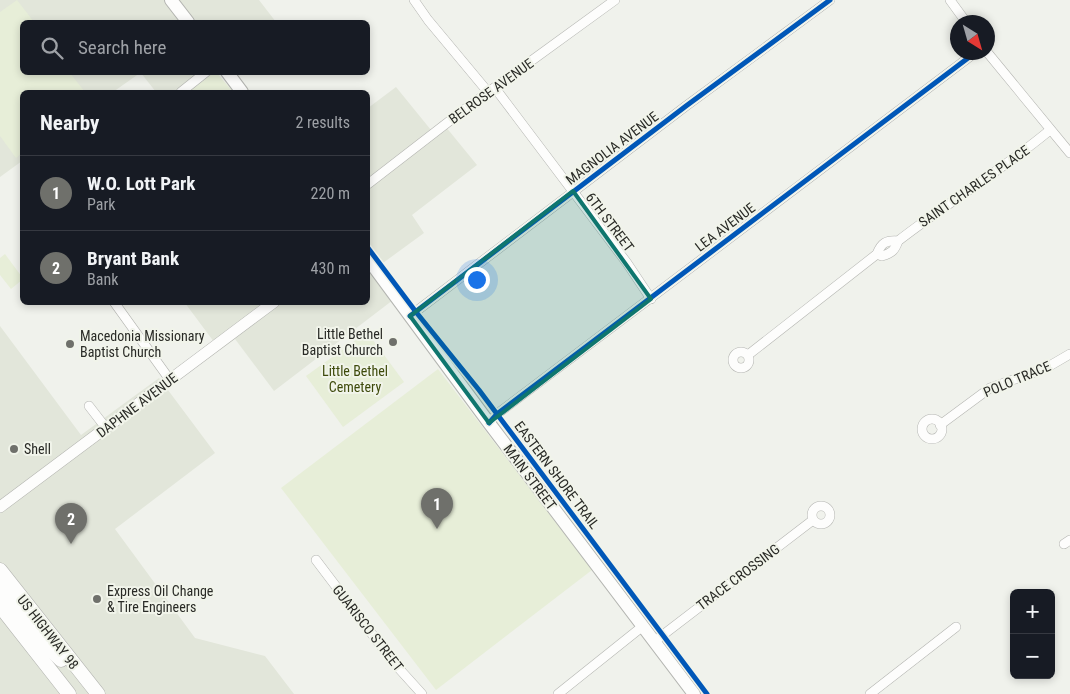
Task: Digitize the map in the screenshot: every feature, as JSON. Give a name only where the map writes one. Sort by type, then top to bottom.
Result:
[{"type":"main road","points":[[171,0],[186,20]]},
{"type":"main road","points":[[228,75],[240,90]]},
{"type":"main road","name":"MAIN STREET","points":[[370,262],[643,626],[659,637],[694,694]]},
{"type":"main road","name":"US HIGHWAY 98","points":[[0,570],[96,692]]},
{"type":"main road","points":[[0,588],[45,645],[96,692]]},
{"type":"main road","name":"US HIGHWAY 98","points":[[0,606],[69,694]]},
{"type":"street","name":"BELROSE AVENUE","points":[[370,182],[491,90],[615,0]]},
{"type":"street","name":"MAGNOLIA AVENUE","points":[[410,316],[573,191],[830,0]]},
{"type":"street","points":[[950,0],[961,15]]},
{"type":"street","name":"6TH STREET","points":[[419,2],[573,191],[627,263],[651,299]]},
{"type":"street","name":"LEA AVENUE","points":[[489,423],[497,414],[965,60]]},
{"type":"street","points":[[993,60],[1070,153]]},
{"type":"street","points":[[184,90],[202,75]]},
{"type":"street","name":"SAINT CHARLES PLACE","points":[[748,355],[877,254],[884,242],[898,240],[931,215],[1006,165],[1050,130]]},
{"type":"street","points":[[116,305],[170,380]]},
{"type":"street","name":"DAPHNE AVENUE","points":[[0,507],[270,305]]},
{"type":"street","name":"POLO TRACE","points":[[940,425],[990,388],[1046,368],[1070,354]]},
{"type":"street","points":[[89,406],[106,428]]},
{"type":"street","name":"TRACE CROSSING","points":[[659,637],[813,520]]},
{"type":"street","name":"GUARISCO STREET","points":[[316,560],[394,663],[422,694]]},
{"type":"street","points":[[558,694],[643,626]]},
{"type":"street","points":[[870,694],[956,627]]},
{"type":"highlighted area","points":[[573,191],[651,299],[489,423],[410,316]]},
{"type":"shaded area","points":[[0,0],[259,0],[274,20],[20,20],[20,75],[137,75],[116,90],[20,90],[20,162],[0,177]]},
{"type":"shaded area","points":[[143,75],[212,75],[192,90],[154,90]]},
{"type":"shaded area","points":[[396,87],[431,130],[441,121],[477,165],[412,215],[424,233],[372,271],[393,300],[274,391],[235,339],[220,350],[186,305],[370,305],[370,106]]},
{"type":"shaded area","points":[[0,326],[81,435],[159,378],[215,453],[115,529],[195,638],[265,656],[294,694],[0,694]]},
{"type":"green space","points":[[17,0],[32,20],[20,20],[20,75],[72,75],[83,90],[20,90],[20,155],[16,158],[0,136],[0,12]]},
{"type":"green space","points":[[211,75],[219,75],[231,90],[192,90]]},
{"type":"green space","points":[[5,254],[20,274],[20,282],[11,289],[0,275],[0,258]]},
{"type":"green space","name":"Little Bethel Cemetery","points":[[367,332],[404,382],[343,427],[306,376]]},
{"type":"green space","points":[[438,369],[592,570],[436,690],[281,488]]},
{"type":"cycle path","points":[[410,316],[686,106],[830,0]]},
{"type":"cycle path","points":[[489,423],[497,414],[965,60]]},
{"type":"cycle path","name":"EASTERN SHORE TRAIL","points":[[370,251],[416,312],[479,390],[707,694]]},
{"type":"place","name":"Little Bethel Baptist Church","points":[[393,342]]},
{"type":"place","name":"Macedonia Missionary Baptist Church","points":[[70,344]]},
{"type":"place","name":"Shell","points":[[14,449]]},
{"type":"place","name":"W.O. Lott Park","points":[[437,529]]},
{"type":"place","name":"Bryant Bank","points":[[71,544]]},
{"type":"place","name":"Express Oil Change & Tire Engineers","points":[[97,599]]}]
